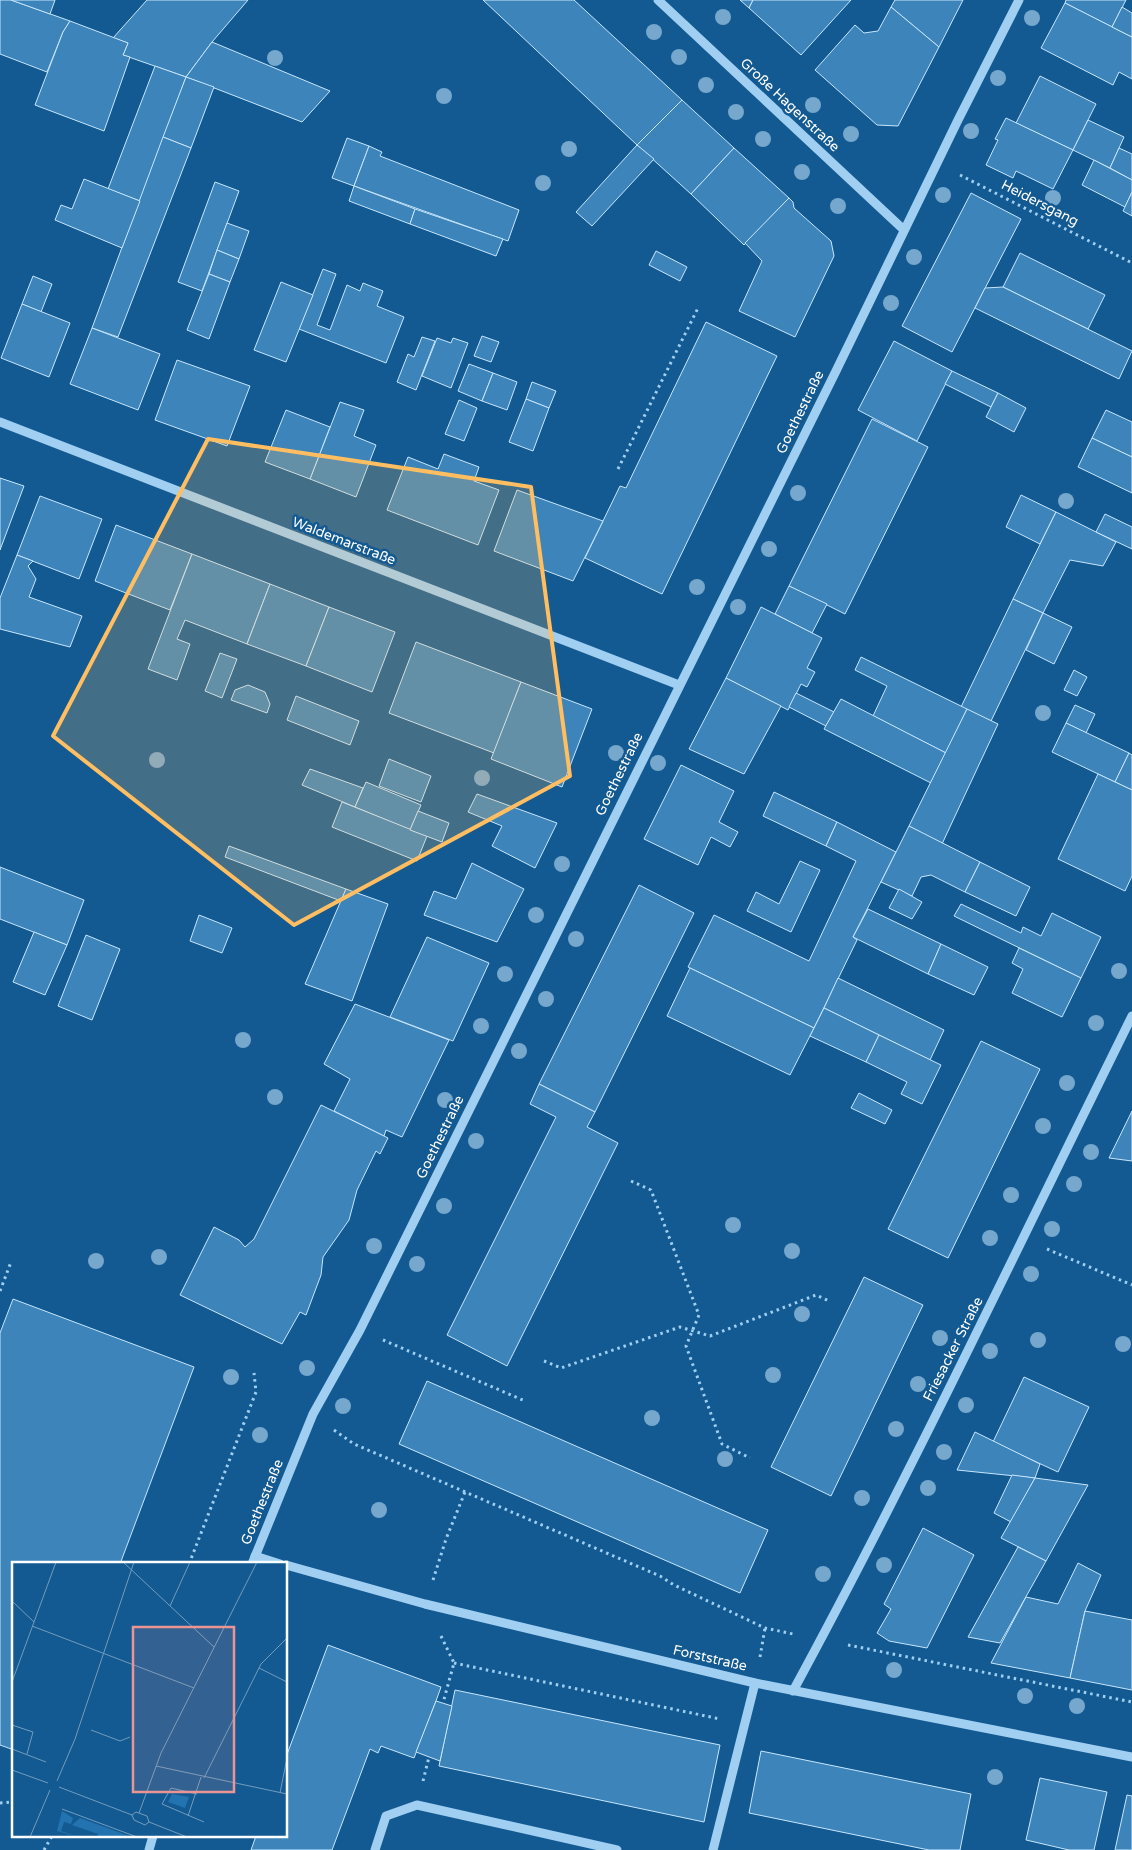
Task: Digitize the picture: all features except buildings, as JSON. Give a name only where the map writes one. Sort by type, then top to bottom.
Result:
[{"type":"street","name":"Große Hagenstraße","points":[[658,0],[904,230]]},
{"type":"street","name":"Goethestraße","points":[[254,1560],[313,1414],[360,1330],[1019,0]]},
{"type":"street","name":"Waldemarstraße","points":[[0,422],[679,686]]},
{"type":"street","name":"Friesacker Straße","points":[[793,1690],[821,1639],[986,1315],[1132,1016]]},
{"type":"street","points":[[254,1560],[267,1562]]},
{"type":"street","name":"Forststraße","points":[[288,1566],[425,1604],[755,1683],[1132,1757]]},
{"type":"street","points":[[713,1850],[755,1683]]},
{"type":"street","points":[[374,1850],[386,1816],[417,1806],[617,1850]]},
{"type":"street","points":[[149,1850],[153,1838]]},
{"type":"path","name":"Heidersgang","points":[[937,163],[1132,263]]},
{"type":"path","points":[[618,469],[699,306]]},
{"type":"path","points":[[631,1181],[651,1190],[699,1315],[686,1346],[722,1444],[750,1458]]},
{"type":"path","points":[[1022,1239],[1132,1285]]},
{"type":"path","points":[[0,1291],[11,1262]]},
{"type":"path","points":[[544,1362],[561,1368],[680,1327],[710,1336],[816,1295],[829,1301]]},
{"type":"path","points":[[360,1330],[525,1401]]},
{"type":"path","points":[[190,1562],[256,1392],[254,1373]]},
{"type":"path","points":[[354,1444],[660,1576],[765,1628],[1132,1702]]},
{"type":"path","points":[[443,1703],[454,1662],[425,1604],[446,1539],[465,1492]]},
{"type":"path","points":[[454,1662],[744,1724]]},
{"type":"path","points":[[44,1850],[51,1838]]},
{"type":"highlighted area","points":[[208,439],[531,487],[570,776],[294,925],[53,736]]}]
